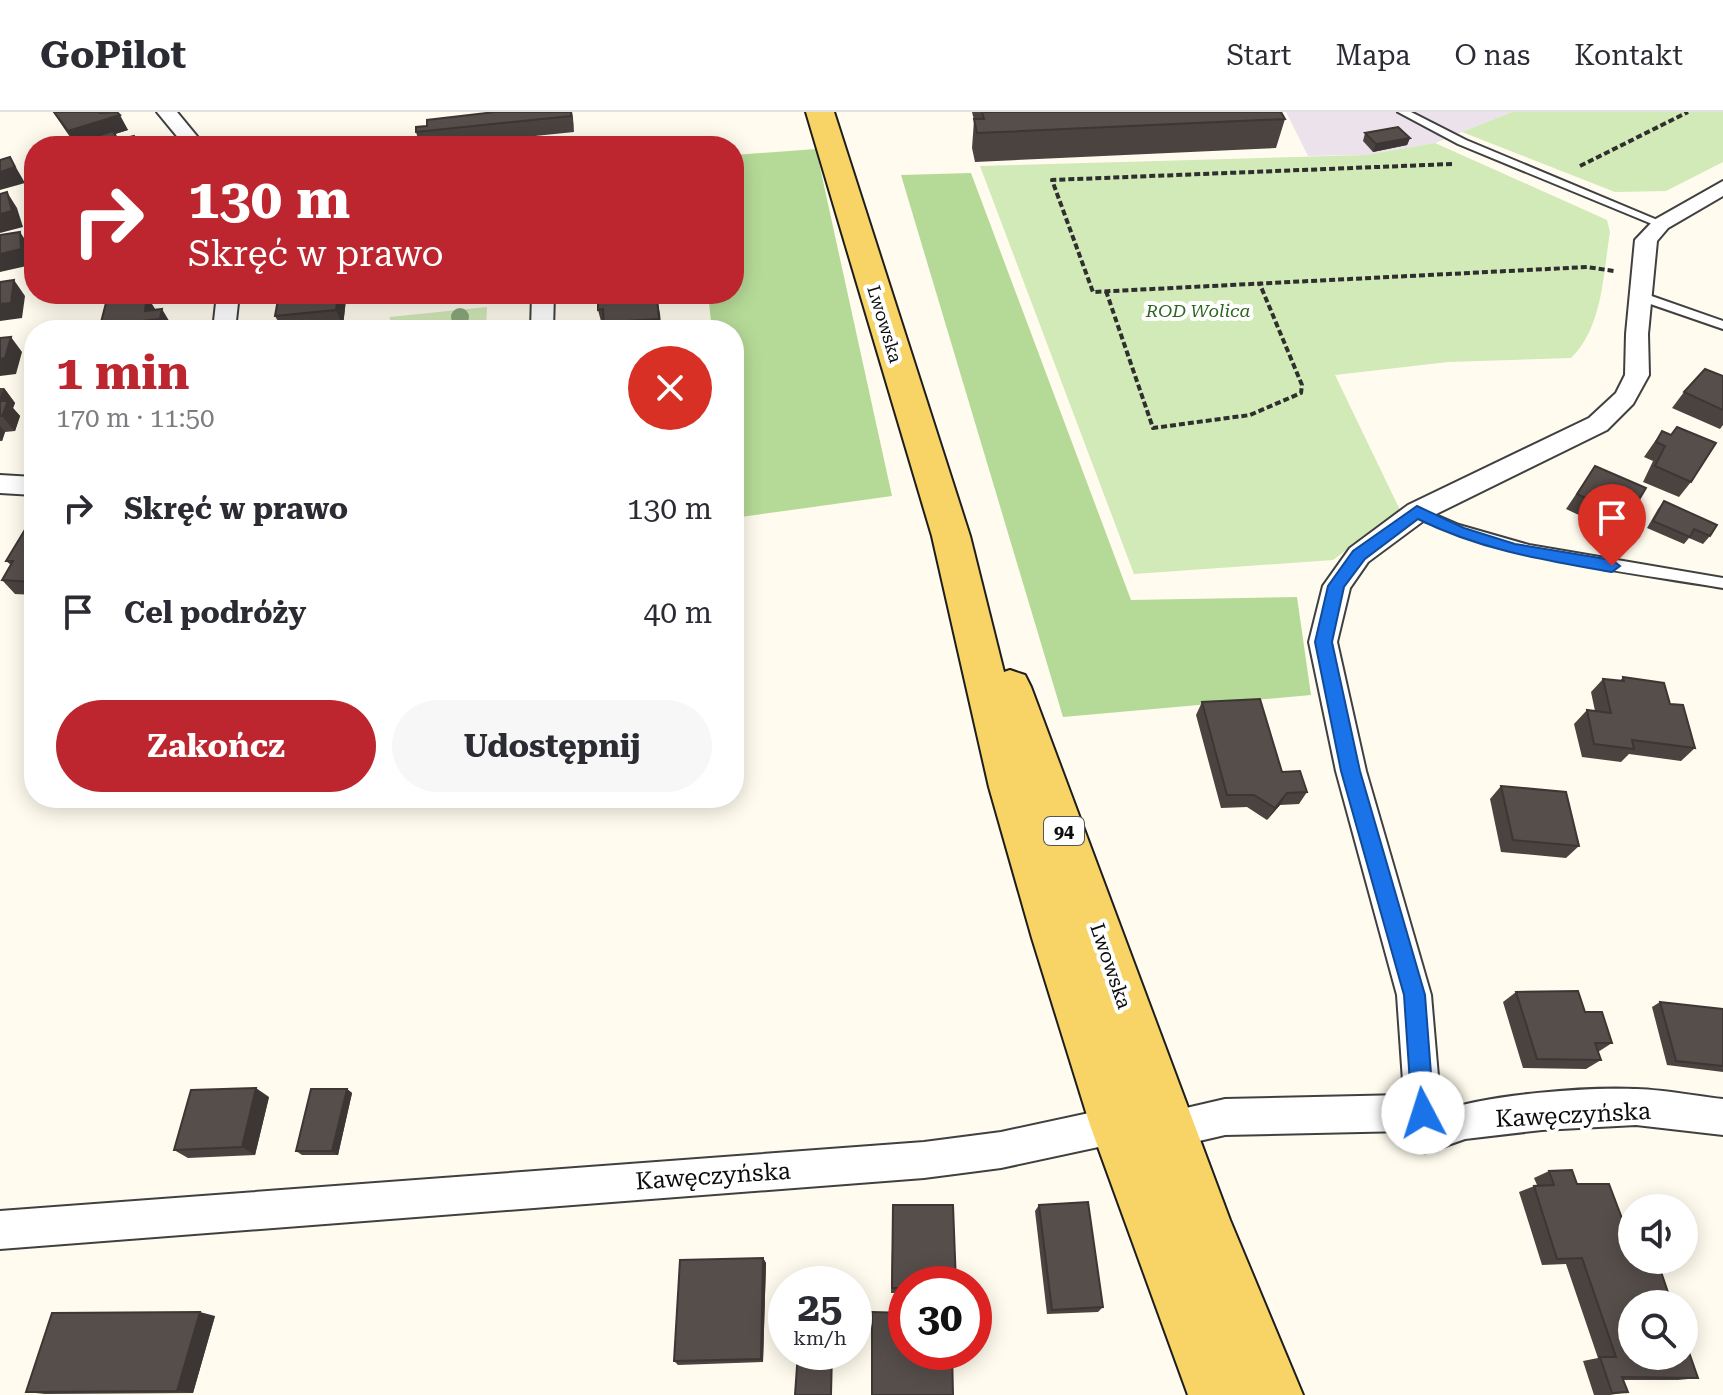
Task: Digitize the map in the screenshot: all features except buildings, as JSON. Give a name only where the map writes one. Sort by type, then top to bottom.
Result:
[{"type":"main road","name":"Lwowska","points":[[820,112],[951,536],[1048,782],[1218,1395]]},
{"type":"main road","name":"Lwowska","points":[[1143,1128],[1273,1395]]},
{"type":"street","points":[[167,112],[187,136]]},
{"type":"street","points":[[1424,1124],[1414,995],[1351,771],[1323,642],[1337,586],[1359,555],[1417,512],[1598,424],[1625,398],[1637,375],[1646,240],[1661,224],[1723,187]]},
{"type":"street","points":[[0,484],[24,485]]},
{"type":"street","name":"Kawęczyńska","points":[[0,1230],[924,1160],[1225,1117],[1424,1124],[1542,1112],[1636,1107],[1723,1117]]},
{"type":"lane","points":[[1403,112],[1462,142],[1661,224]]},
{"type":"lane","points":[[1641,287],[1723,325]]},
{"type":"lane","points":[[1417,512],[1459,533],[1515,550],[1723,583]]},
{"type":"path","points":[[1555,180],[1688,112]]},
{"type":"path","points":[[1452,164],[1052,180],[1093,292],[1587,267],[1641,287]]},
{"type":"path","points":[[1106,291],[1153,428],[1211,424],[1289,402],[1301,393],[1302,385],[1259,282]]},
{"type":"shaded area","points":[[1286,112],[1512,112],[1435,143],[1366,155],[1308,156]]},
{"type":"green space","points":[[1512,112],[1723,112],[1723,162],[1666,191],[1615,192],[1462,132]]},
{"type":"green space","name":"ROD Wolica","points":[[1435,143],[1607,220],[1610,232],[1600,299],[1596,316],[1582,345],[1571,358],[1448,362],[1335,375],[1400,510],[1333,560],[1134,574],[980,166],[1366,155]]},
{"type":"green space","points":[[816,149],[892,496],[744,517],[744,320],[711,320],[709,304],[744,304],[744,154]]},
{"type":"green space","points":[[971,173],[1131,600],[1297,597],[1311,695],[1063,717],[901,175]]},
{"type":"green space","points":[[487,307],[486,320],[390,320],[390,317]]},
{"type":"route","points":[[1423,1113],[1414,995],[1351,771],[1323,642],[1337,586],[1359,555],[1417,512],[1459,533],[1515,550],[1612,566]]}]
